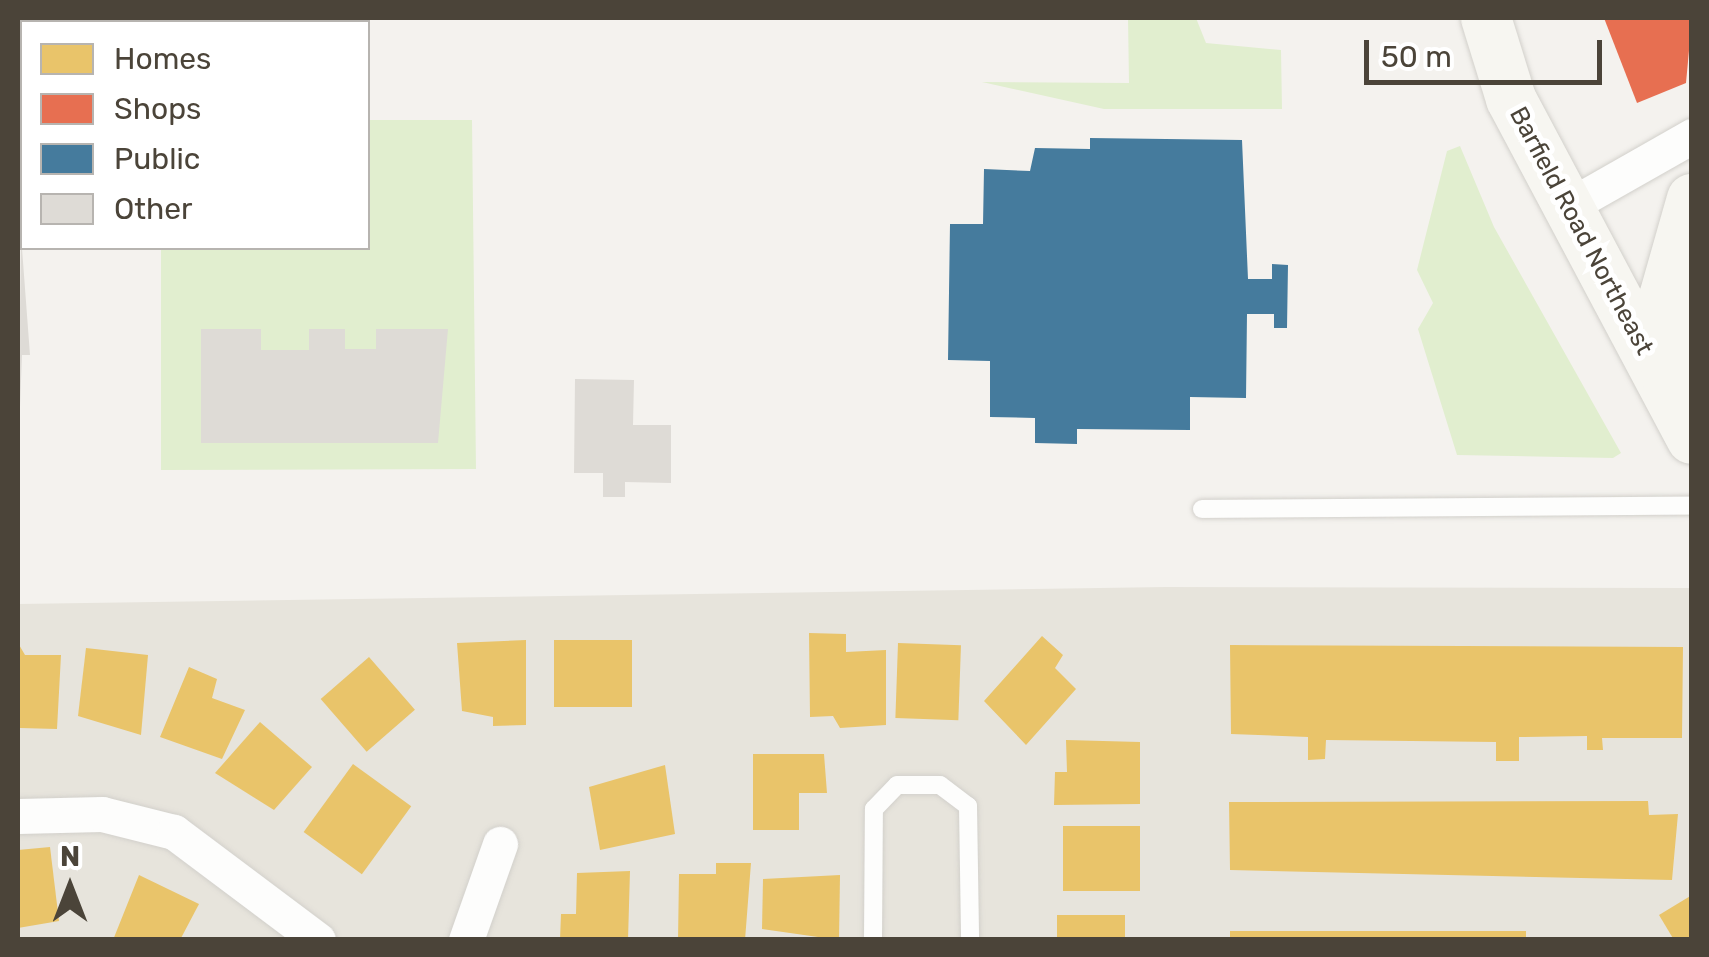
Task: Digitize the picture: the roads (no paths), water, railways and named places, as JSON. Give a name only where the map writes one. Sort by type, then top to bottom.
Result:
[{"type":"street","name":"Barfield Road Northeast","points":[[1486,18],[1511,100],[1682,421]]},
{"type":"street","points":[[1567,207],[1692,136]]},
{"type":"street","points":[[1682,421],[1664,297],[1692,199]]},
{"type":"street","points":[[18,816],[102,814],[174,832],[318,940]]},
{"type":"street","points":[[466,940],[500,844]]},
{"type":"lane","points":[[1202,510],[1692,506]]},
{"type":"lane","points":[[873,940],[874,808],[896,786],[940,785],[968,806],[970,940]]}]
